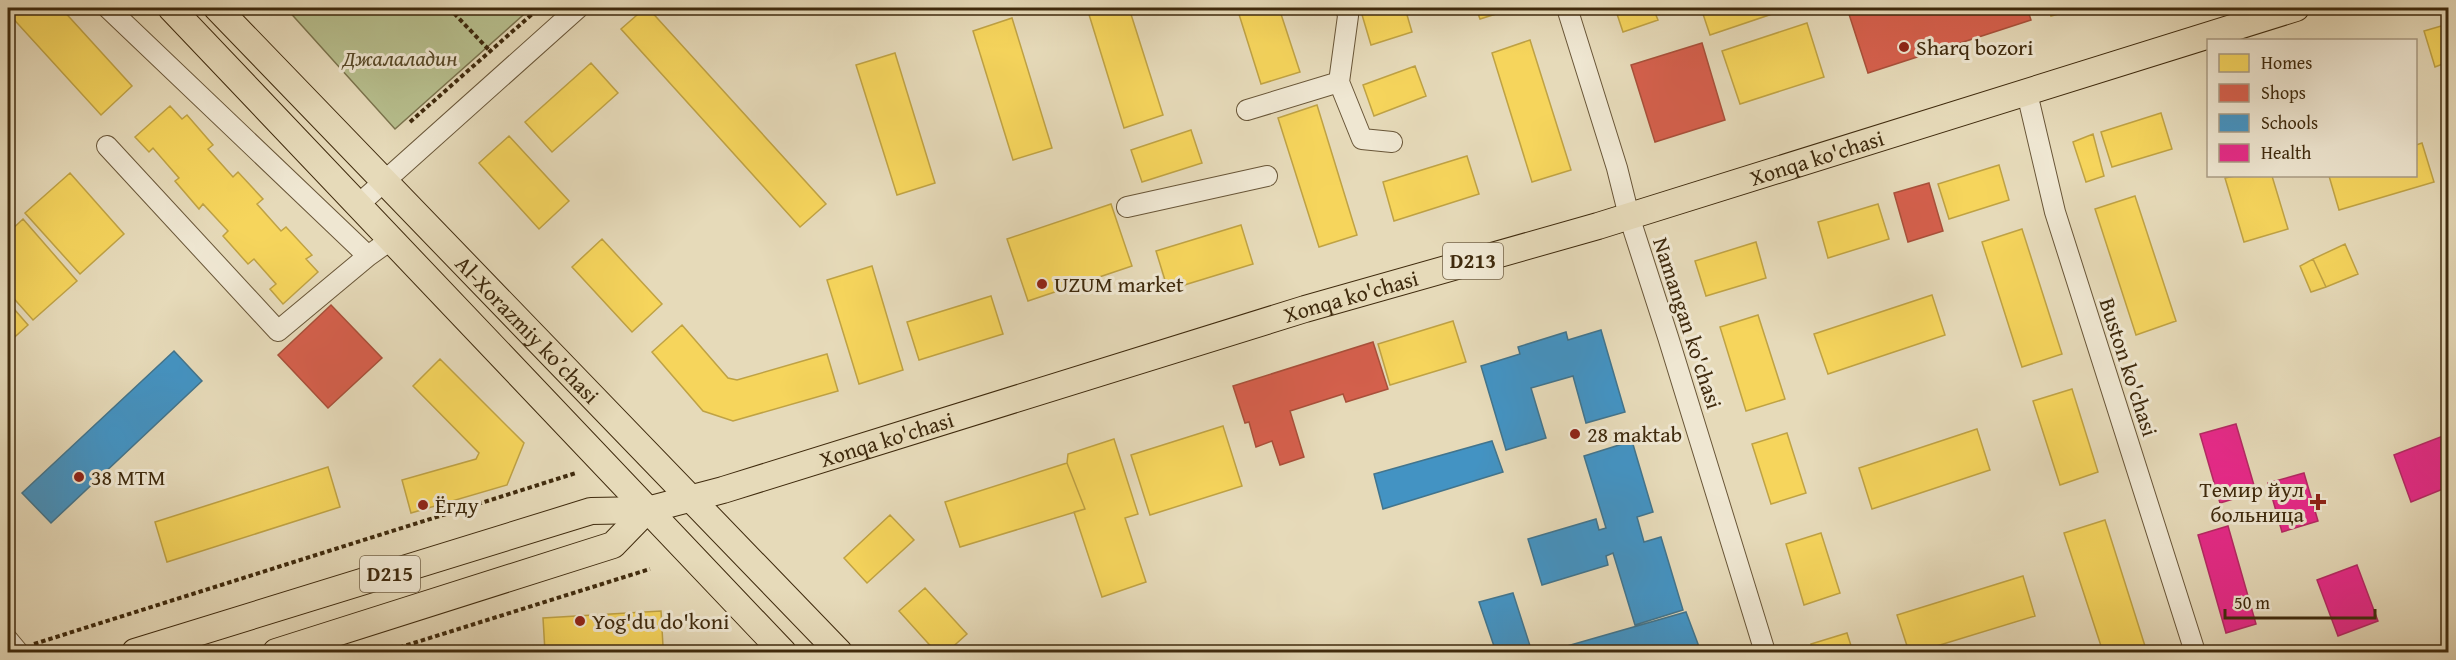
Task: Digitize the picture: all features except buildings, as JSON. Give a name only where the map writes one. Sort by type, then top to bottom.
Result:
[{"type":"main road","name":"Al-Xorazmiy ko’chasi","points":[[171,8],[783,652]]},
{"type":"main road","name":"Al-Xorazmiy ko’chasi","points":[[217,8],[385,179],[839,652]]},
{"type":"main road","name":"Xonqa ko'chasi","points":[[135,652],[591,511],[647,510],[691,499],[1294,312],[1629,216],[2296,8]]},
{"type":"main road","name":"D215","points":[[276,652],[613,545],[647,510]]},
{"type":"street","points":[[108,8],[368,256]]},
{"type":"street","points":[[359,204],[578,8]]},
{"type":"street","points":[[1346,8],[1348,16],[1339,82],[1362,139],[1392,142]]},
{"type":"street","name":"Namangan ko'chasi","points":[[1567,8],[1617,168],[1629,216],[1766,652]]},
{"type":"street","points":[[1247,110],[1339,82]]},
{"type":"street","name":"Buston ko'chasi","points":[[2027,93],[2055,212],[2195,652]]},
{"type":"street","points":[[107,147],[278,331],[368,256],[392,239]]},
{"type":"street","points":[[1127,207],[1267,176]]},
{"type":"path","points":[[449,8],[490,51]]},
{"type":"path","points":[[410,122],[539,8]]},
{"type":"path","points":[[14,647],[576,472]]},
{"type":"path","points":[[385,652],[650,569]]},
{"type":"green space","name":"Джалаладин","points":[[286,8],[531,8],[395,129]]},
{"type":"place","name":"Sharq bozori","points":[[1904,47]]},
{"type":"place","name":"UZUM market","points":[[1042,284]]},
{"type":"place","name":"28 maktab","points":[[1575,434]]},
{"type":"place","name":"38 MTM","points":[[79,477]]},
{"type":"place","name":"Темир йул больница","points":[[2318,502]]},
{"type":"place","name":"Ёгду","points":[[423,505]]},
{"type":"place","name":"Yog'du do'koni","points":[[580,621]]}]
